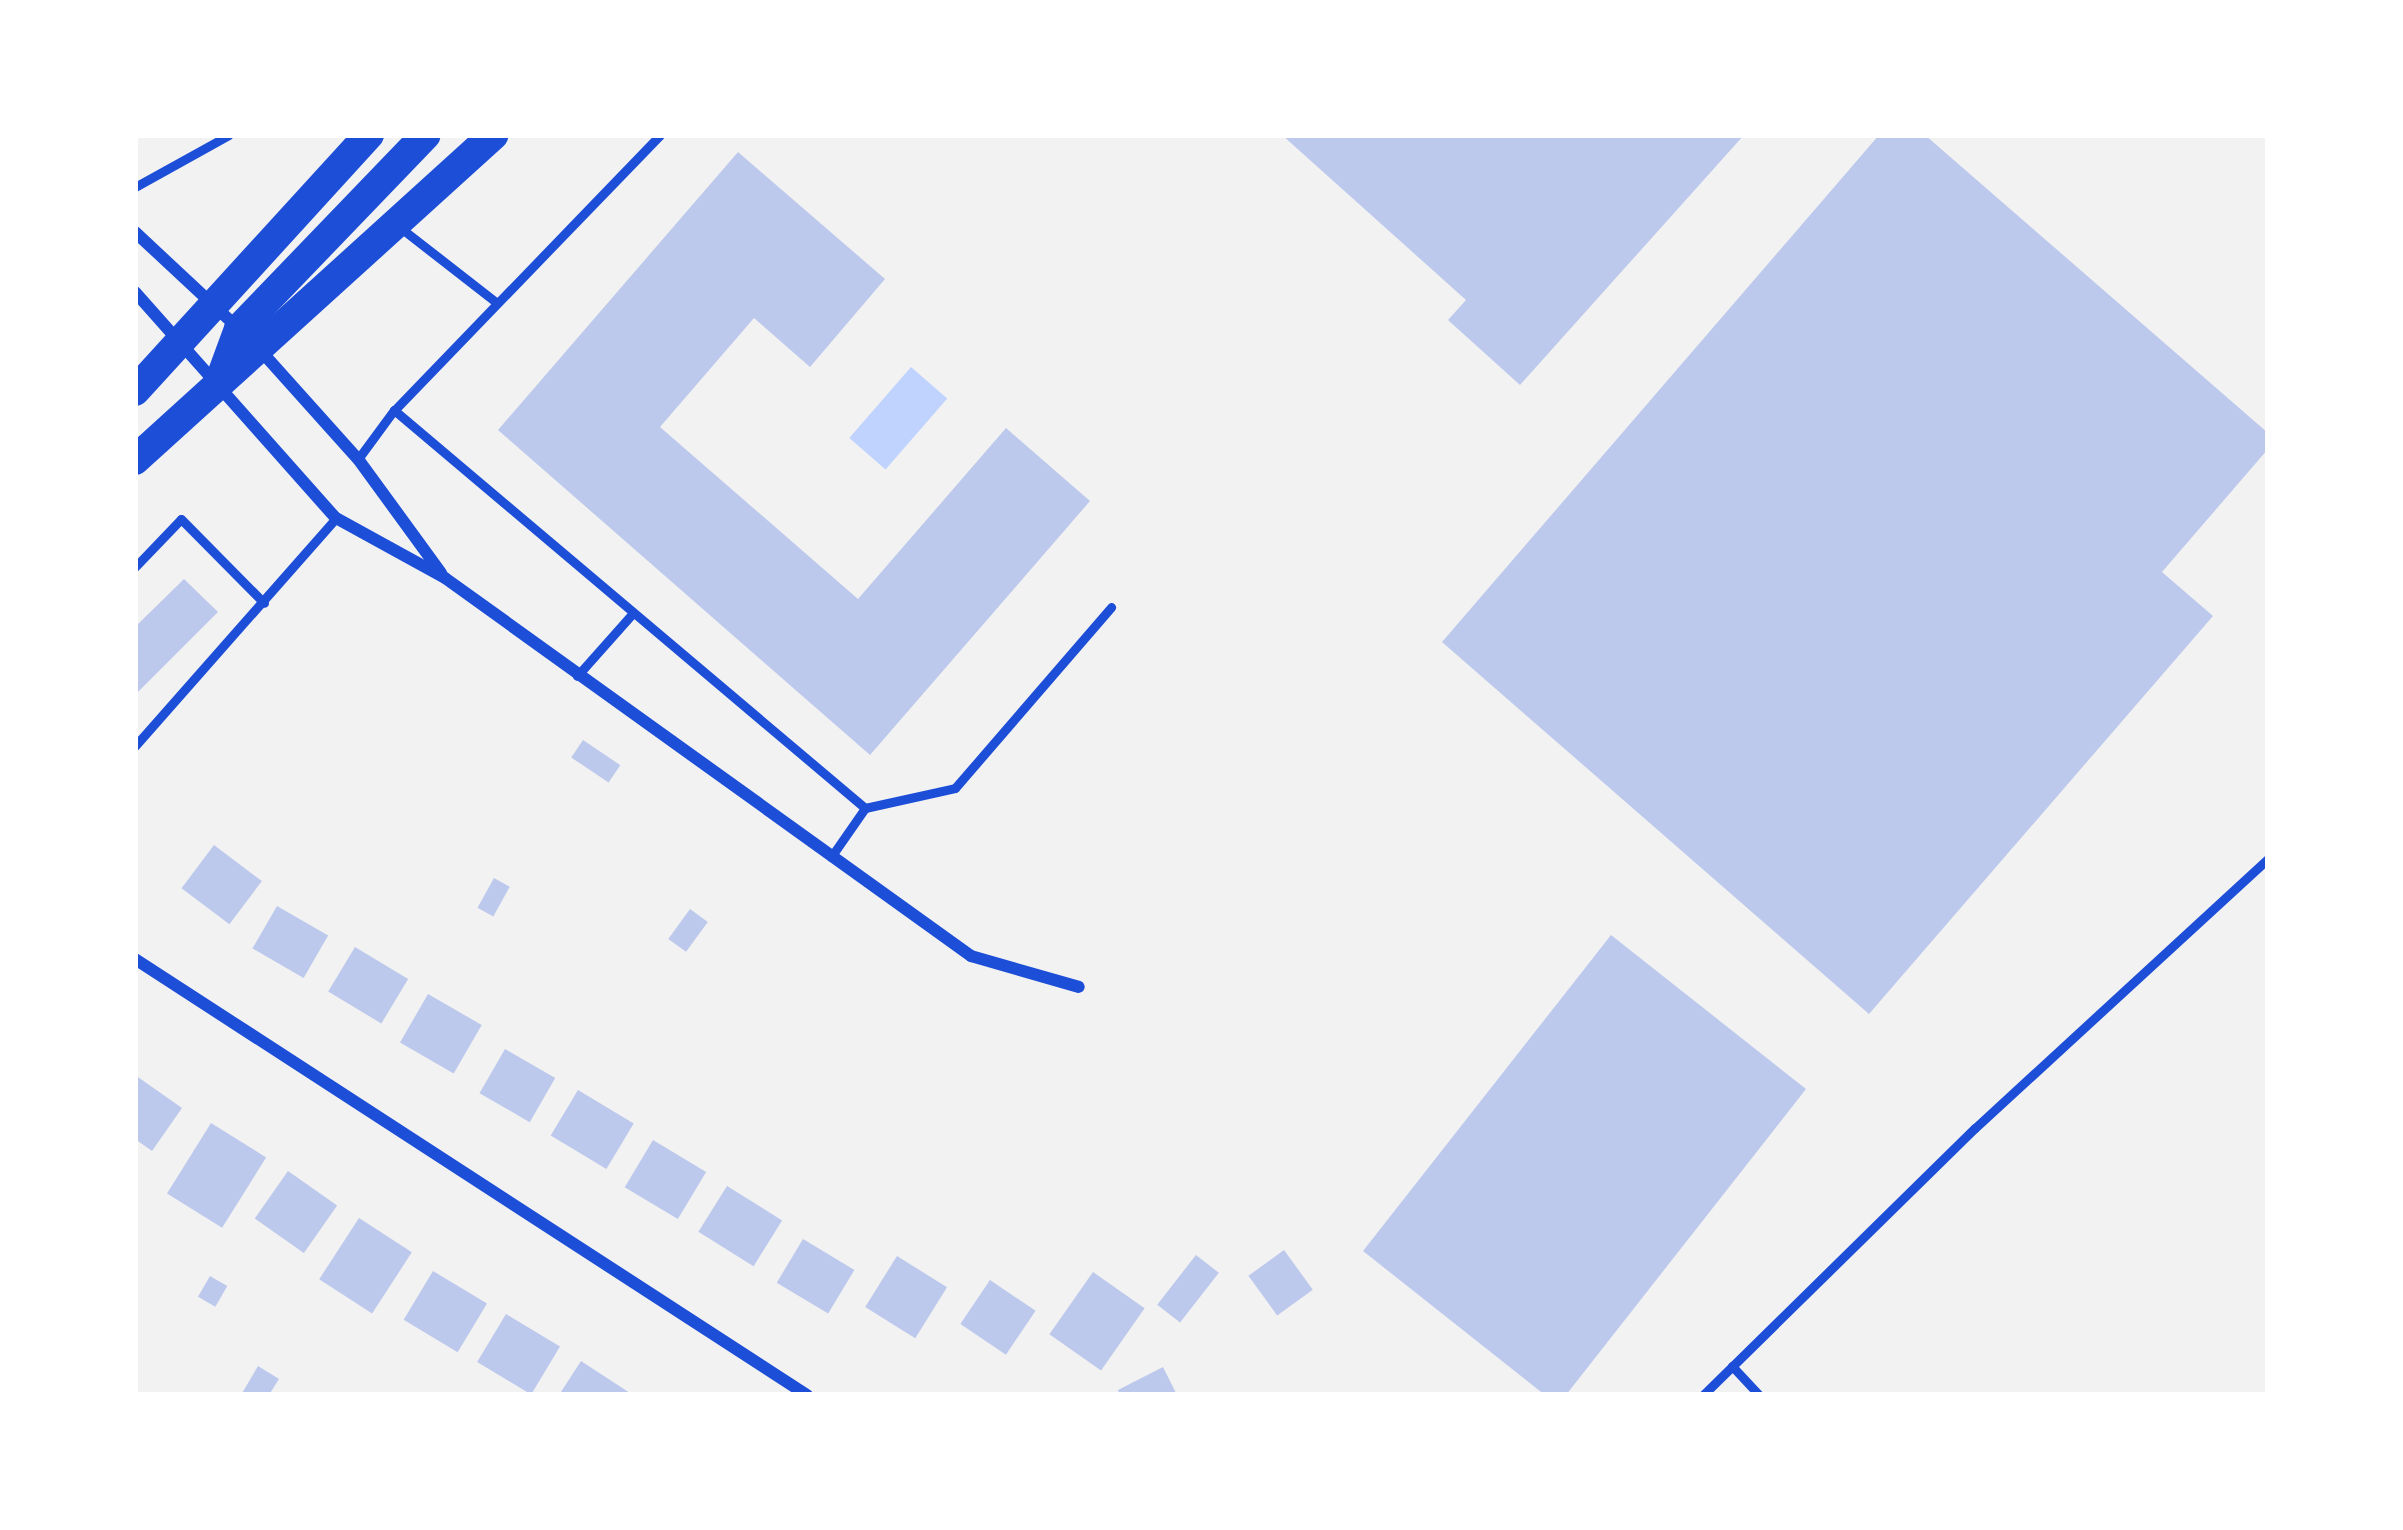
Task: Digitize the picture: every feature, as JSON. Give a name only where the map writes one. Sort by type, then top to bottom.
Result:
[{"type":"main road","points":[[135,392],[176,339],[369,135]]},
{"type":"main road","points":[[216,392],[239,329],[426,135]]},
{"type":"main road","points":[[135,460],[261,352],[493,135]]},
{"type":"street","points":[[135,232],[213,301],[358,459],[445,578]]},
{"type":"street","points":[[135,292],[216,392],[336,518],[445,578],[970,956],[1079,987]]},
{"type":"street","points":[[135,959],[807,1395]]},
{"type":"lane","points":[[135,187],[229,135]]},
{"type":"lane","points":[[358,459],[394,410],[660,135]]},
{"type":"lane","points":[[397,225],[497,303]]},
{"type":"lane","points":[[394,410],[865,808]]},
{"type":"lane","points":[[135,746],[336,518]]},
{"type":"lane","points":[[135,567],[181,519],[264,603]]},
{"type":"lane","points":[[831,857],[865,808],[955,788],[1111,607]]},
{"type":"lane","points":[[577,676],[633,613]]},
{"type":"lane","points":[[1703,1395],[1975,1128],[2268,859]]},
{"type":"lane","points":[[1732,1366],[1759,1395]]},
{"type":"water","points":[[911,367],[947,398],[886,469],[849,438]]},
{"type":"building","points":[[1282,135],[1744,135],[1520,385],[1448,320],[1466,300]]},
{"type":"building","points":[[1879,135],[1925,135],[2268,433],[2268,449],[2162,572],[2213,616],[1869,1014],[1442,642]]},
{"type":"building","points":[[738,152],[885,279],[810,367],[754,318],[660,427],[858,599],[1006,428],[1090,501],[870,755],[498,430]]},
{"type":"building","points":[[184,579],[218,612],[135,695],[135,627]]},
{"type":"building","points":[[583,740],[620,765],[609,783],[571,757]]},
{"type":"building","points":[[214,845],[262,881],[229,924],[182,888]]},
{"type":"building","points":[[494,878],[510,887],[493,916],[478,908]]},
{"type":"building","points":[[277,906],[328,936],[304,978],[252,948]]},
{"type":"building","points":[[690,909],[708,922],[686,952],[668,939]]},
{"type":"building","points":[[1611,935],[1806,1089],[1566,1395],[1545,1395],[1363,1251]]},
{"type":"building","points":[[355,947],[408,979],[381,1024],[328,992]]},
{"type":"building","points":[[428,994],[482,1025],[454,1073],[400,1042]]},
{"type":"building","points":[[505,1049],[555,1078],[530,1122],[480,1093]]},
{"type":"building","points":[[135,1075],[182,1108],[152,1151],[135,1139]]},
{"type":"building","points":[[578,1090],[634,1123],[606,1169],[551,1135]]},
{"type":"building","points":[[211,1123],[266,1157],[222,1228],[167,1193]]},
{"type":"building","points":[[653,1140],[706,1172],[678,1219],[625,1187]]},
{"type":"building","points":[[288,1171],[337,1205],[304,1253],[255,1219]]},
{"type":"building","points":[[727,1186],[782,1220],[754,1266],[698,1232]]},
{"type":"building","points":[[359,1218],[412,1252],[372,1314],[319,1279]]},
{"type":"building","points":[[803,1239],[854,1270],[828,1314],[777,1283]]},
{"type":"building","points":[[1284,1250],[1313,1290],[1277,1316],[1248,1276]]},
{"type":"building","points":[[1196,1255],[1219,1273],[1180,1322],[1157,1305]]},
{"type":"building","points":[[897,1256],[947,1287],[915,1338],[865,1307]]},
{"type":"building","points":[[433,1271],[487,1303],[458,1352],[404,1320]]},
{"type":"building","points":[[1093,1272],[1145,1308],[1101,1370],[1049,1334]]},
{"type":"building","points":[[210,1276],[227,1286],[215,1307],[198,1297]]},
{"type":"building","points":[[990,1280],[1036,1311],[1006,1355],[960,1324]]},
{"type":"building","points":[[506,1314],[560,1346],[531,1394],[477,1362]]},
{"type":"building","points":[[581,1361],[633,1395],[559,1395]]},
{"type":"building","points":[[258,1366],[279,1379],[269,1395],[241,1395]]},
{"type":"building","points":[[1163,1367],[1177,1395],[1120,1395],[1118,1390]]}]
